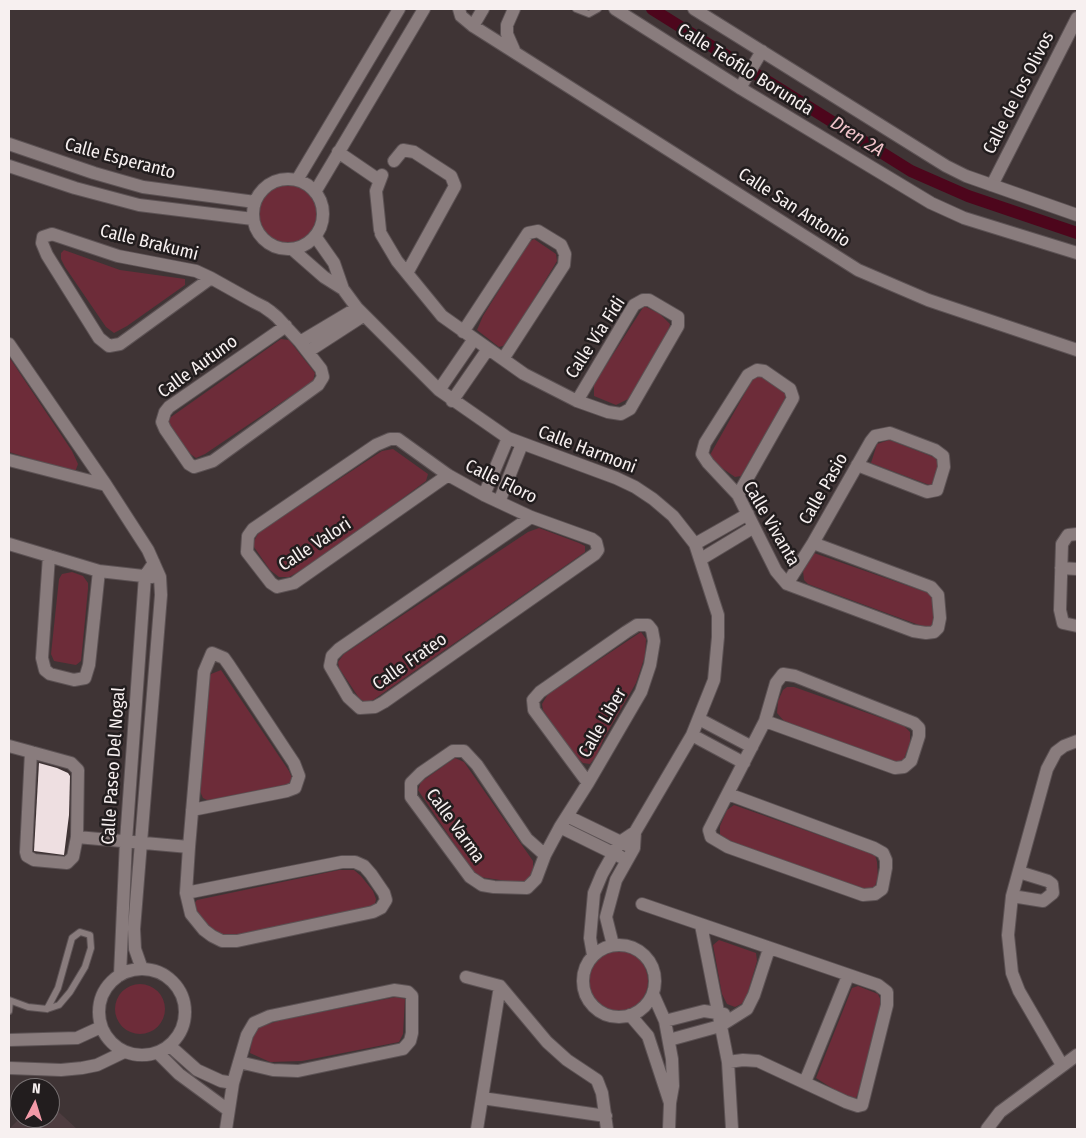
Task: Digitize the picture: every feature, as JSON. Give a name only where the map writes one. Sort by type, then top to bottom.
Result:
[{"type":"street","points":[[297,180],[398,9]]},
{"type":"street","points":[[315,192],[424,9]]},
{"type":"street","name":"Calle San Antonio","points":[[459,9],[461,16],[473,26],[514,50],[858,270],[928,300],[1077,350]]},
{"type":"street","points":[[473,26],[483,9]]},
{"type":"street","points":[[514,9],[507,25],[507,34],[514,50]]},
{"type":"street","name":"Calle Teófilo Borunda","points":[[615,9],[742,84],[946,211],[1077,253]]},
{"type":"street","name":"Calle Teófilo Borunda","points":[[694,9],[758,56],[946,166],[1077,215]]},
{"type":"street","name":"Calle de los Olivos","points":[[992,184],[1077,18]]},
{"type":"street","points":[[742,84],[758,56]]},
{"type":"street","name":"Calle Esperanto","points":[[9,144],[94,173],[143,187],[255,202]]},
{"type":"street","points":[[394,161],[403,150],[414,152],[451,176],[456,186],[407,272]]},
{"type":"street","points":[[338,152],[380,178],[376,198],[380,232],[397,261],[442,316],[524,374],[577,400]]},
{"type":"street","points":[[9,166],[75,188],[139,206],[253,218]]},
{"type":"street","points":[[284,179],[297,180],[315,192],[323,209],[320,228],[315,236],[305,245],[292,248],[278,247],[266,241],[258,231],[253,218],[255,202],[261,191],[272,183],[284,179]]},
{"type":"street","points":[[463,332],[528,233],[538,231],[561,245],[565,254],[564,265],[503,359]]},
{"type":"street","name":"Calle Brakumi","points":[[211,278],[120,344],[109,346],[99,338],[47,256],[42,243],[43,237],[52,234],[118,256],[188,268],[211,278],[271,312],[286,326],[321,369],[322,381]]},
{"type":"street","name":"Calle Harmoni","points":[[315,236],[334,262],[343,288],[360,312],[438,390],[508,438],[635,486],[654,499],[673,516],[695,544],[718,615],[714,680],[692,734],[635,832],[620,842],[594,893],[590,938],[593,955]]},
{"type":"street","name":"Calle Harmoni","points":[[292,248],[324,277],[343,288]]},
{"type":"street","name":"Calle Vía Fidi","points":[[643,300],[649,300],[678,317],[678,326],[630,409],[621,414],[608,412],[577,400],[634,305],[643,300]]},
{"type":"street","points":[[304,347],[360,312]]},
{"type":"street","name":"Calle Autuno","points":[[286,326],[169,407],[162,417],[165,429],[189,464],[199,466],[213,461],[322,381]]},
{"type":"street","points":[[438,390],[474,339]]},
{"type":"street","name":"Calle Paseo Del Nogal","points":[[9,344],[141,539],[160,577],[134,936],[136,956],[142,969]]},
{"type":"street","points":[[452,401],[488,349]]},
{"type":"street","name":"Calle Vivanta","points":[[738,495],[793,398],[790,389],[764,371],[757,370],[748,375],[705,443],[702,454],[708,464],[738,495],[776,571],[787,584],[913,631],[934,632],[940,624],[938,595],[925,584],[813,543]]},
{"type":"street","name":"Calle Pasio","points":[[787,584],[813,543],[857,466],[875,436],[890,433],[941,453],[944,468],[940,486],[937,490],[927,492],[857,466]]},
{"type":"street","points":[[484,495],[508,438]]},
{"type":"street","name":"Calle Floro","points":[[398,439],[448,474],[484,495],[531,517],[596,542]]},
{"type":"street","name":"Calle Valori","points":[[398,439],[383,441],[376,445],[253,529],[248,536],[247,552],[271,583],[277,587],[294,583],[448,474]]},
{"type":"street","points":[[499,502],[522,444]]},
{"type":"street","points":[[9,460],[106,485]]},
{"type":"street","points":[[695,544],[748,514]]},
{"type":"street","name":"Calle Frateo","points":[[531,517],[339,649],[332,656],[330,666],[354,704],[366,709],[384,702],[595,554],[598,550],[596,542]]},
{"type":"street","points":[[701,560],[754,527]]},
{"type":"street","points":[[1077,534],[1068,535],[1064,538],[1061,550],[1060,618],[1063,623],[1077,626]]},
{"type":"street","points":[[9,544],[100,570],[160,577]]},
{"type":"street","points":[[49,556],[42,658],[45,670],[50,674],[74,680],[85,678],[89,664],[100,570]]},
{"type":"street","points":[[145,576],[154,563]]},
{"type":"street","points":[[1061,568],[1077,569]]},
{"type":"street","name":"Calle Paseo Del Nogal","points":[[120,975],[126,841],[145,576]]},
{"type":"street","name":"Calle Liber","points":[[528,888],[536,879],[545,855],[560,827],[588,784],[640,692],[650,665],[654,641],[652,630],[648,625],[637,625],[540,692],[533,700],[534,710],[588,784]]},
{"type":"street","points":[[186,893],[342,862],[355,862],[364,866],[384,893],[386,900],[381,908],[373,912],[258,938],[222,941],[204,930],[191,914],[186,893],[189,847],[192,810],[204,672],[212,653],[218,654],[229,665],[294,763],[299,776],[295,788],[287,791],[192,810]]},
{"type":"street","points":[[728,794],[883,853],[886,860],[885,880],[882,889],[875,894],[863,895],[718,842],[711,837],[709,830],[765,721],[776,682],[783,674],[788,674],[914,722],[919,728],[919,736],[911,761],[904,767],[895,768],[765,721]]},
{"type":"street","points":[[699,719],[752,747]]},
{"type":"street","points":[[692,734],[744,763]]},
{"type":"street","points":[[1062,1065],[1019,991],[1012,973],[1008,935],[1012,896],[1051,761],[1056,752],[1064,746],[1077,742]]},
{"type":"street","points":[[9,746],[31,752],[71,763],[78,770],[77,837],[73,857],[67,863],[34,860],[27,856],[25,842],[31,752]]},
{"type":"street","name":"Calle Varma","points":[[528,888],[482,885],[470,877],[411,797],[411,783],[420,773],[453,751],[464,751],[477,765],[527,839],[545,855]]},
{"type":"street","points":[[567,816],[634,848],[616,880],[606,917],[613,945]]},
{"type":"street","points":[[560,827],[626,860]]},
{"type":"street","name":"Calle Harmoni","points":[[634,848],[635,832]]},
{"type":"street","points":[[77,837],[189,847]]},
{"type":"street","points":[[1012,896],[1043,901],[1053,894],[1052,884],[1048,881],[1020,872]]},
{"type":"street","points":[[642,904],[878,985],[888,996],[864,1101],[858,1106],[758,1061],[728,1062]]},
{"type":"street","points":[[701,925],[728,1062],[732,1129]]},
{"type":"street","points":[[613,945],[631,947],[645,956],[650,962],[655,978],[653,994],[644,1007],[630,1016],[614,1017],[606,1015],[593,1007],[584,992],[582,976],[588,961],[593,955],[613,945]]},
{"type":"street","points":[[669,1040],[720,1026],[741,1013],[750,1002],[769,949]]},
{"type":"street","points":[[142,969],[155,971],[167,977],[176,986],[183,998],[186,1011],[184,1024],[179,1036],[170,1046],[158,1053],[141,1056],[124,1052],[112,1044],[101,1027],[99,1017],[100,1000],[107,986],[120,975],[142,969]]},
{"type":"street","points":[[805,1082],[848,976]]},
{"type":"street","points":[[466,977],[500,986],[507,992],[547,1042],[567,1060],[597,1080],[601,1088],[607,1129]]},
{"type":"street","points":[[478,1129],[500,986]]},
{"type":"street","points":[[226,1129],[233,1083],[239,1062],[249,1029],[261,1019],[394,990],[408,992],[412,996],[412,1034],[408,1046],[403,1049],[298,1071],[273,1070],[239,1062]]},
{"type":"street","points":[[653,994],[665,1021],[669,1040],[673,1086],[670,1103],[670,1129]]},
{"type":"street","points":[[665,1021],[704,1011],[718,1012],[733,1017]]},
{"type":"street","points":[[630,1016],[648,1036],[670,1103]]},
{"type":"street","points":[[9,1040],[77,1038],[101,1027]]},
{"type":"street","points":[[170,1046],[197,1070],[209,1076],[233,1083]]},
{"type":"street","points":[[9,1068],[61,1070],[97,1066],[124,1052]]},
{"type":"street","points":[[158,1053],[179,1074],[228,1110]]},
{"type":"street","points":[[987,1129],[1000,1112],[1077,1055]]},
{"type":"street","points":[[482,1098],[606,1116]]},
{"type":"lane","points":[[576,9],[589,14],[598,9]]},
{"type":"lane","points":[[9,1011],[9,1001],[28,1007],[47,1009],[59,1005],[76,982],[84,967],[91,948],[90,935],[80,932],[72,938],[58,988],[47,1009]]},
{"type":"shaded area","points":[[287,184],[303,189],[308,193],[312,198],[317,214],[312,230],[308,235],[303,239],[287,244],[271,239],[266,235],[262,230],[257,214],[262,198],[266,193],[271,189]]},
{"type":"shaded area","points":[[534,239],[556,254],[557,261],[506,345],[499,347],[477,330],[483,316],[529,242]]},
{"type":"shaded area","points":[[64,250],[120,270],[185,279],[185,285],[114,333],[106,327],[65,267],[61,259],[61,253]]},
{"type":"shaded area","points":[[644,306],[660,314],[670,324],[668,333],[630,398],[616,405],[594,396],[594,384]]},
{"type":"shaded area","points":[[281,339],[289,340],[315,373],[313,381],[205,454],[196,458],[185,450],[168,421],[171,417]]},
{"type":"shaded area","points":[[9,357],[72,451],[78,464],[75,472],[9,452]]},
{"type":"shaded area","points":[[762,375],[786,394],[783,404],[741,476],[735,477],[713,462],[710,455],[754,377]]},
{"type":"shaded area","points":[[889,440],[936,458],[940,472],[932,486],[871,463],[877,444]]},
{"type":"shaded area","points":[[393,449],[428,474],[426,481],[314,563],[289,577],[279,577],[270,570],[254,547],[254,541],[259,532],[382,451]]},
{"type":"shaded area","points":[[539,528],[585,546],[585,552],[373,700],[366,703],[359,698],[339,668],[338,662],[344,654],[528,532]]},
{"type":"shaded area","points":[[814,553],[931,594],[934,609],[933,626],[927,628],[808,584],[804,580],[803,571]]},
{"type":"shaded area","points":[[72,572],[83,576],[88,583],[81,661],[76,665],[54,661],[51,654],[59,579],[62,574]]},
{"type":"shaded area","points":[[641,632],[646,639],[645,656],[636,683],[604,738],[597,755],[590,764],[583,763],[573,754],[543,710],[542,704],[548,694]]},
{"type":"shaded area","points":[[221,670],[289,771],[292,778],[289,784],[219,799],[207,800],[203,798],[198,787],[208,679],[211,674]]},
{"type":"shaded area","points":[[787,687],[794,687],[904,726],[910,732],[910,743],[903,761],[892,763],[784,721],[777,713],[778,701],[783,690]]},
{"type":"shaded area","points":[[455,758],[464,762],[533,861],[533,869],[528,881],[520,883],[480,877],[472,870],[418,790],[421,782]]},
{"type":"shaded area","points":[[734,805],[875,855],[878,879],[874,888],[867,891],[727,840],[720,835],[720,826],[727,810]]},
{"type":"shaded area","points":[[339,870],[354,870],[361,876],[373,891],[376,899],[375,904],[369,909],[245,935],[225,936],[210,927],[192,906],[197,900]]},
{"type":"shaded area","points":[[719,940],[756,953],[757,961],[745,1002],[735,1007],[727,1004],[722,994],[713,945]]},
{"type":"shaded area","points":[[617,950],[629,952],[639,959],[646,969],[648,981],[646,993],[639,1003],[629,1010],[617,1012],[605,1010],[595,1003],[588,993],[586,981],[588,969],[595,959],[605,952]]},
{"type":"shaded area","points":[[135,984],[145,984],[158,991],[165,1004],[165,1014],[158,1027],[145,1034],[135,1034],[126,1030],[119,1023],[115,1014],[115,1004],[119,995],[126,988]]},
{"type":"shaded area","points":[[858,986],[878,994],[882,1003],[856,1098],[841,1094],[816,1078],[852,988]]},
{"type":"shaded area","points":[[396,997],[405,999],[403,1034],[399,1042],[302,1061],[270,1062],[250,1053],[252,1038],[257,1028],[281,1020]]},
{"type":"shaded area","points":[[60,1113],[77,1129],[9,1129],[60,1128]]},
{"type":"building","points":[[39,763],[57,768],[68,773],[70,776],[69,815],[64,855],[34,851]]},
{"type":"waterway","name":"Dren 2A","points":[[652,9],[911,171],[968,196],[1077,233]]}]
